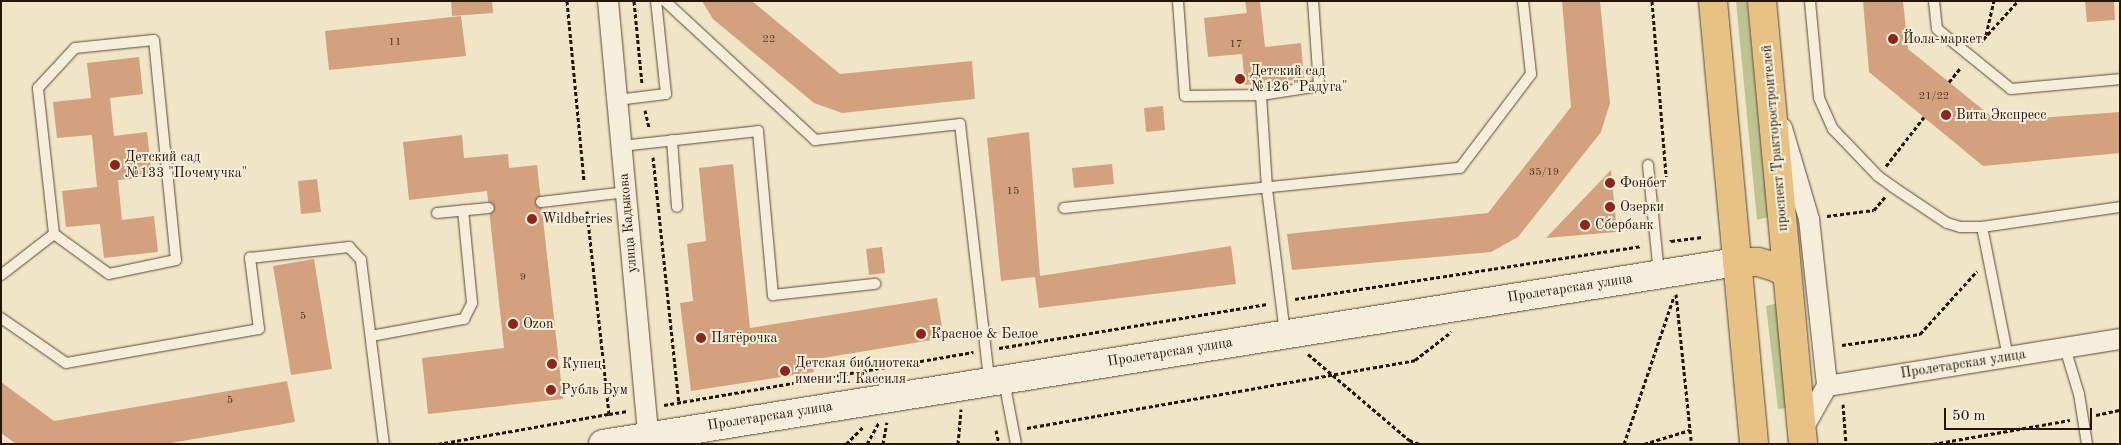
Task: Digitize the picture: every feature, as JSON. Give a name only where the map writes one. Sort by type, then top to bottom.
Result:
[{"type":"main road","points":[[1713,1],[1754,444]]},
{"type":"main road","name":"проспект Тракторостроителей","points":[[1762,1],[1788,274],[1795,439]]},
{"type":"main road","points":[[1737,262],[1766,264],[1788,274]]},
{"type":"street","name":"улица Кадыкова","points":[[608,1],[649,440]]},
{"type":"street","points":[[1770,87],[1809,219],[1827,386],[1795,439]]},
{"type":"street","name":"Пролетарская улица","points":[[603,444],[649,440],[684,430],[1285,334],[1670,285],[1737,262]]},
{"type":"street","name":"Пролетарская улица","points":[[1827,386],[2120,339]]},
{"type":"lane","points":[[617,100],[666,94],[656,1]]},
{"type":"lane","points":[[665,1],[815,140],[960,124],[985,350],[1013,430],[1016,444]]},
{"type":"lane","points":[[1178,1],[1185,96],[1261,95],[1320,86],[1313,1]]},
{"type":"lane","points":[[1064,208],[1460,168],[1531,74],[1523,1]]},
{"type":"lane","points":[[1810,1],[1819,98],[1833,129],[1878,176],[1893,187],[1947,222],[1960,227],[1982,227],[2120,207]]},
{"type":"lane","points":[[1934,1],[1937,30],[2011,89],[2120,79]]},
{"type":"lane","points":[[154,40],[176,260],[109,274],[54,234],[38,88],[75,48],[154,40]]},
{"type":"lane","points":[[1261,95],[1267,189],[1285,334]]},
{"type":"lane","points":[[621,146],[758,131],[773,295],[875,284]]},
{"type":"lane","points":[[672,140],[677,207]]},
{"type":"lane","points":[[1648,165],[1656,244],[1670,285]]},
{"type":"lane","points":[[541,202],[626,192]]},
{"type":"lane","points":[[437,213],[489,208]]},
{"type":"lane","points":[[371,336],[464,319],[472,303],[463,210]]},
{"type":"lane","points":[[1982,227],[2008,357]]},
{"type":"lane","points":[[1,275],[54,234]]},
{"type":"lane","points":[[1,318],[66,363],[259,329],[250,258],[349,247],[361,260],[384,444]]},
{"type":"lane","points":[[2066,348],[2079,394],[2088,443]]},
{"type":"path","points":[[568,1],[585,197],[609,414]]},
{"type":"path","points":[[634,1],[643,97],[652,142],[678,403],[684,430]]},
{"type":"path","points":[[1652,1],[1666,184]]},
{"type":"path","points":[[1986,36],[1994,1]]},
{"type":"path","points":[[1949,82],[1986,36],[2018,1]]},
{"type":"path","points":[[1878,176],[1924,117]]},
{"type":"path","points":[[1823,216],[1874,210],[1893,187]]},
{"type":"path","points":[[1670,232],[1671,241]]},
{"type":"path","points":[[438,444],[985,350],[1280,302],[1703,237]]},
{"type":"path","points":[[1836,346],[1920,334],[1988,259]]},
{"type":"path","points":[[1670,285],[1691,440]]},
{"type":"path","points":[[1624,444],[1670,302],[1670,285]]},
{"type":"path","points":[[1013,430],[1415,360],[1453,330]]},
{"type":"path","points":[[1285,334],[1409,440],[1420,444]]},
{"type":"path","points":[[958,444],[962,386]]},
{"type":"path","points":[[1843,404],[1846,444]]},
{"type":"path","points":[[1933,444],[2120,410]]},
{"type":"path","points":[[1644,444],[1690,430]]},
{"type":"green space","points":[[1736,1],[1747,1],[1768,217],[1757,220]]},
{"type":"green space","points":[[1778,303],[1787,408],[1778,409],[1766,306]]},
{"type":"building","points":[[451,1],[492,1],[493,13],[452,16]]},
{"type":"building","points":[[702,1],[752,1],[840,74],[972,61],[975,99],[842,113],[814,103],[713,19]]},
{"type":"building","points":[[1245,1],[1260,1],[1265,47],[1301,43],[1304,79],[1245,85],[1242,54],[1208,57],[1204,18],[1247,13]]},
{"type":"building","points":[[1562,1],[1600,1],[1610,103],[1601,132],[1518,237],[1491,252],[1292,270],[1287,234],[1488,213],[1571,107]]},
{"type":"building","points":[[1863,1],[1903,1],[1908,49],[1997,121],[2120,112],[2120,153],[1983,166],[1869,72]]},
{"type":"building","points":[[2085,1],[2114,1],[2115,20],[2087,22]]},
{"type":"building","points":[[461,16],[466,56],[329,70],[325,31]]},
{"type":"building","points":[[139,57],[143,94],[110,98],[114,136],[147,132],[152,177],[118,180],[122,220],[154,216],[158,252],[104,258],[100,224],[66,227],[62,191],[97,187],[92,135],[57,138],[53,102],[91,98],[87,63]]},
{"type":"building","points":[[1163,106],[1165,130],[1146,132],[1144,108]]},
{"type":"building","points":[[1029,132],[1040,276],[1231,246],[1236,284],[1039,308],[1035,277],[1001,281],[987,138]]},
{"type":"building","points":[[462,135],[464,158],[508,154],[509,168],[537,165],[563,399],[428,414],[422,358],[504,348],[487,191],[409,200],[403,142]]},
{"type":"building","points":[[733,164],[750,328],[937,298],[944,338],[811,360],[814,372],[691,391],[680,303],[693,301],[687,244],[706,241],[699,168]]},
{"type":"building","points":[[1112,164],[1114,184],[1074,188],[1072,168]]},
{"type":"building","points":[[1611,170],[1617,232],[1546,238]]},
{"type":"building","points":[[317,179],[321,212],[301,214],[298,181]]},
{"type":"building","points":[[882,247],[885,273],[869,275],[866,249]]},
{"type":"building","points":[[314,259],[332,369],[291,375],[273,266]]},
{"type":"building","points":[[287,381],[295,422],[165,444],[16,444],[1,433],[1,382],[54,421]]},
{"type":"place","name":"Йола-маркет","points":[[1893,39]]},
{"type":"place","name":"Детский сад №126 \"Радуга\"","points":[[1240,79]]},
{"type":"place","name":"Вита Экспресс","points":[[1946,115]]},
{"type":"place","name":"Детский сад №133 \"Почемучка\"","points":[[115,165]]},
{"type":"place","name":"Фонбет","points":[[1610,183]]},
{"type":"place","name":"Озерки","points":[[1610,207]]},
{"type":"place","name":"Wildberries","points":[[532,219]]},
{"type":"place","name":"Сбербанк","points":[[1585,225]]},
{"type":"place","name":"Ozon","points":[[513,324]]},
{"type":"place","name":"Красное & Белое","points":[[921,334]]},
{"type":"place","name":"Пятёрочка","points":[[701,338]]},
{"type":"place","name":"Купец","points":[[552,364]]},
{"type":"place","name":"Детская библиотека имени Л. Кассиля","points":[[785,371]]},
{"type":"place","name":"Рубль Бум","points":[[551,390]]}]
